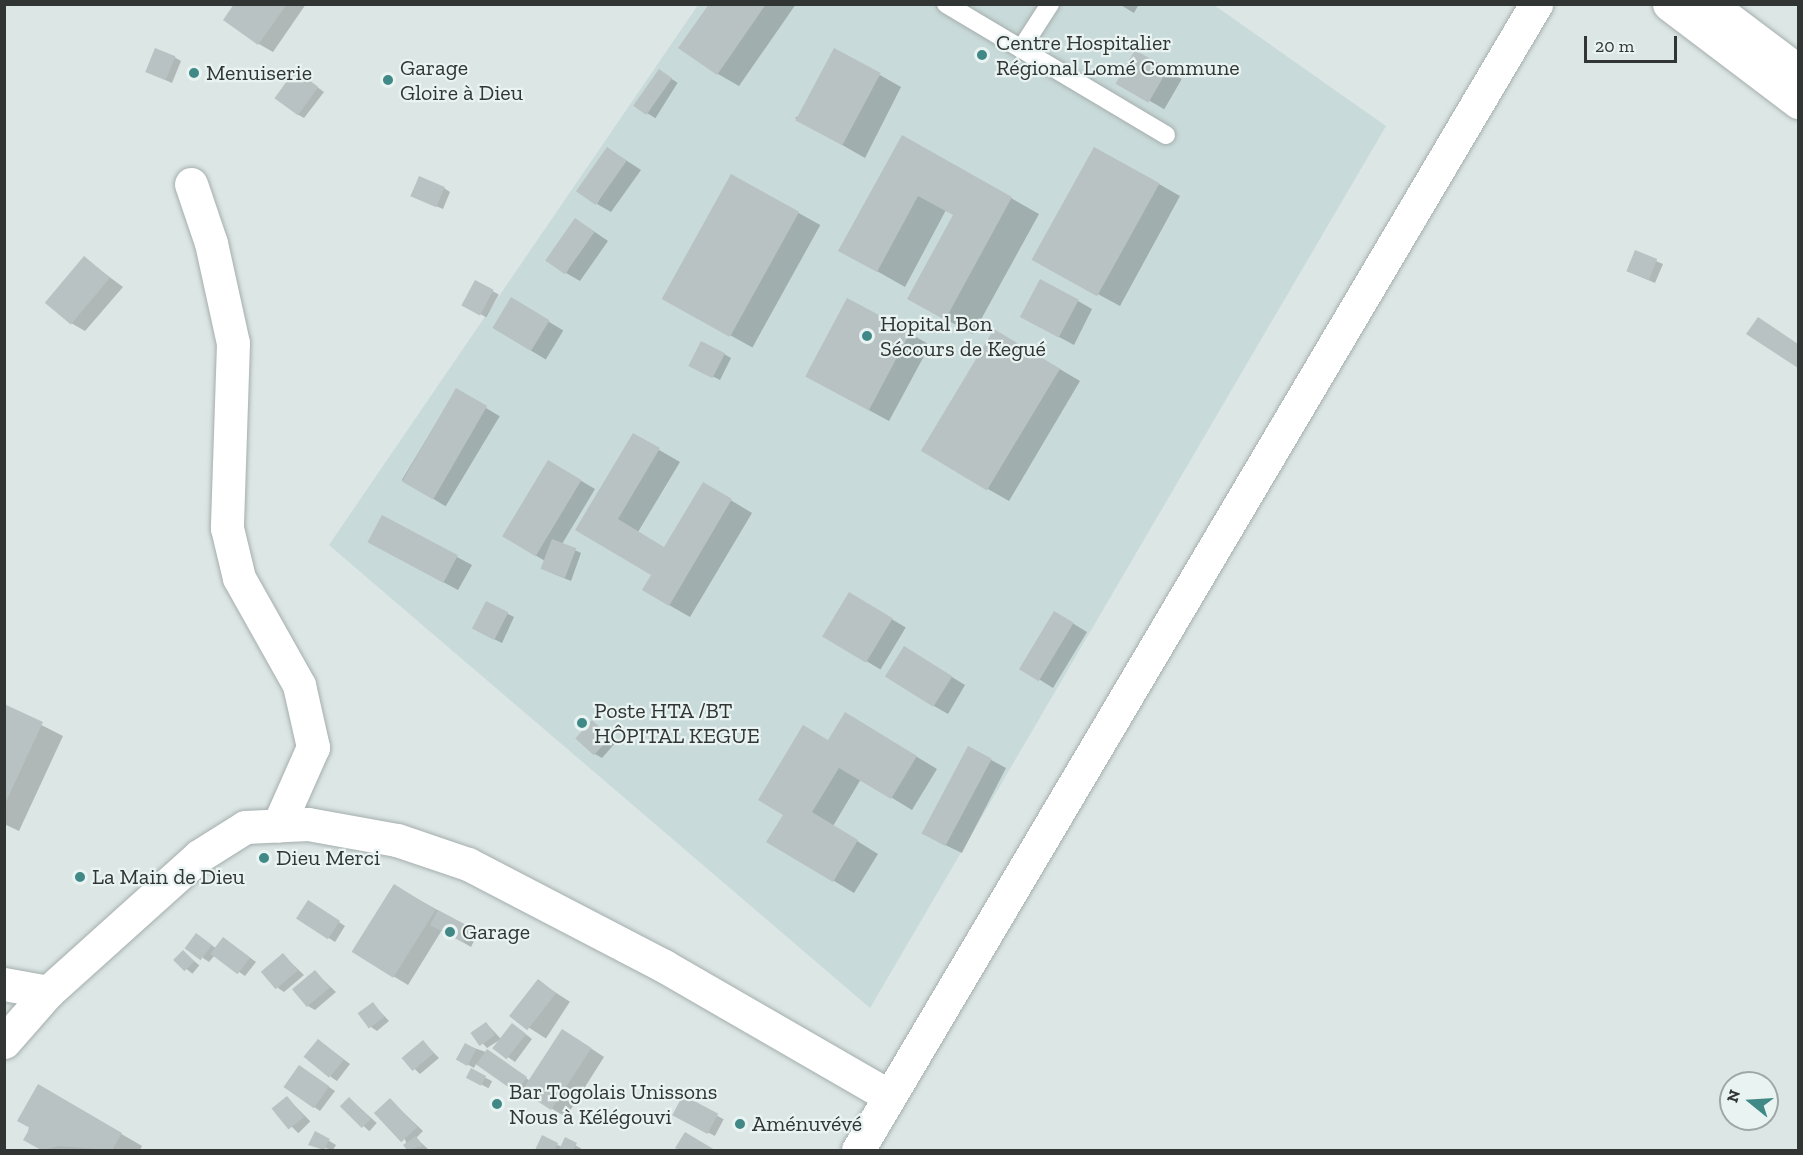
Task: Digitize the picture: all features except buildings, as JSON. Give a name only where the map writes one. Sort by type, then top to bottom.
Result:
[{"type":"street","points":[[858,1150],[1536,4]]},
{"type":"street","points":[[1669,4],[1798,102]]},
{"type":"street","points":[[1709,4],[1798,71]]},
{"type":"street","points":[[191,184],[211,243],[233,343],[227,528],[239,578],[298,685],[313,747],[278,826]]},
{"type":"street","points":[[4,1042],[48,992],[199,855],[245,827],[308,824],[397,840],[468,864],[664,966],[888,1096]]},
{"type":"street","points":[[4,984],[48,992]]},
{"type":"lane","points":[[946,4],[1166,135]]},
{"type":"lane","points":[[1021,49],[1050,4]]},
{"type":"shaded area","name":"Hopital Bon Sécours de Kegué","points":[[698,5],[1214,5],[1386,126],[870,1008],[329,545]]},
{"type":"place","name":"Centre Hospitalier Régional Lomé Commune","points":[[982,55]]},
{"type":"place","name":"Menuiserie","points":[[194,73]]},
{"type":"place","name":"Garage Gloire à Dieu","points":[[388,80]]},
{"type":"place","name":"Hopital Bon Sécours de Kegué","points":[[867,336]]},
{"type":"place","name":"Poste HTA /BT HÔPITAL KEGUE","points":[[582,723]]},
{"type":"place","name":"Dieu Merci","points":[[264,858]]},
{"type":"place","name":"La Main de Dieu","points":[[80,877]]},
{"type":"place","name":"Garage","points":[[450,932]]},
{"type":"place","name":"Bar Togolais Unissons Nous à Kélégouvi","points":[[497,1104]]},
{"type":"place","name":"Aménuvévé","points":[[740,1124]]}]
